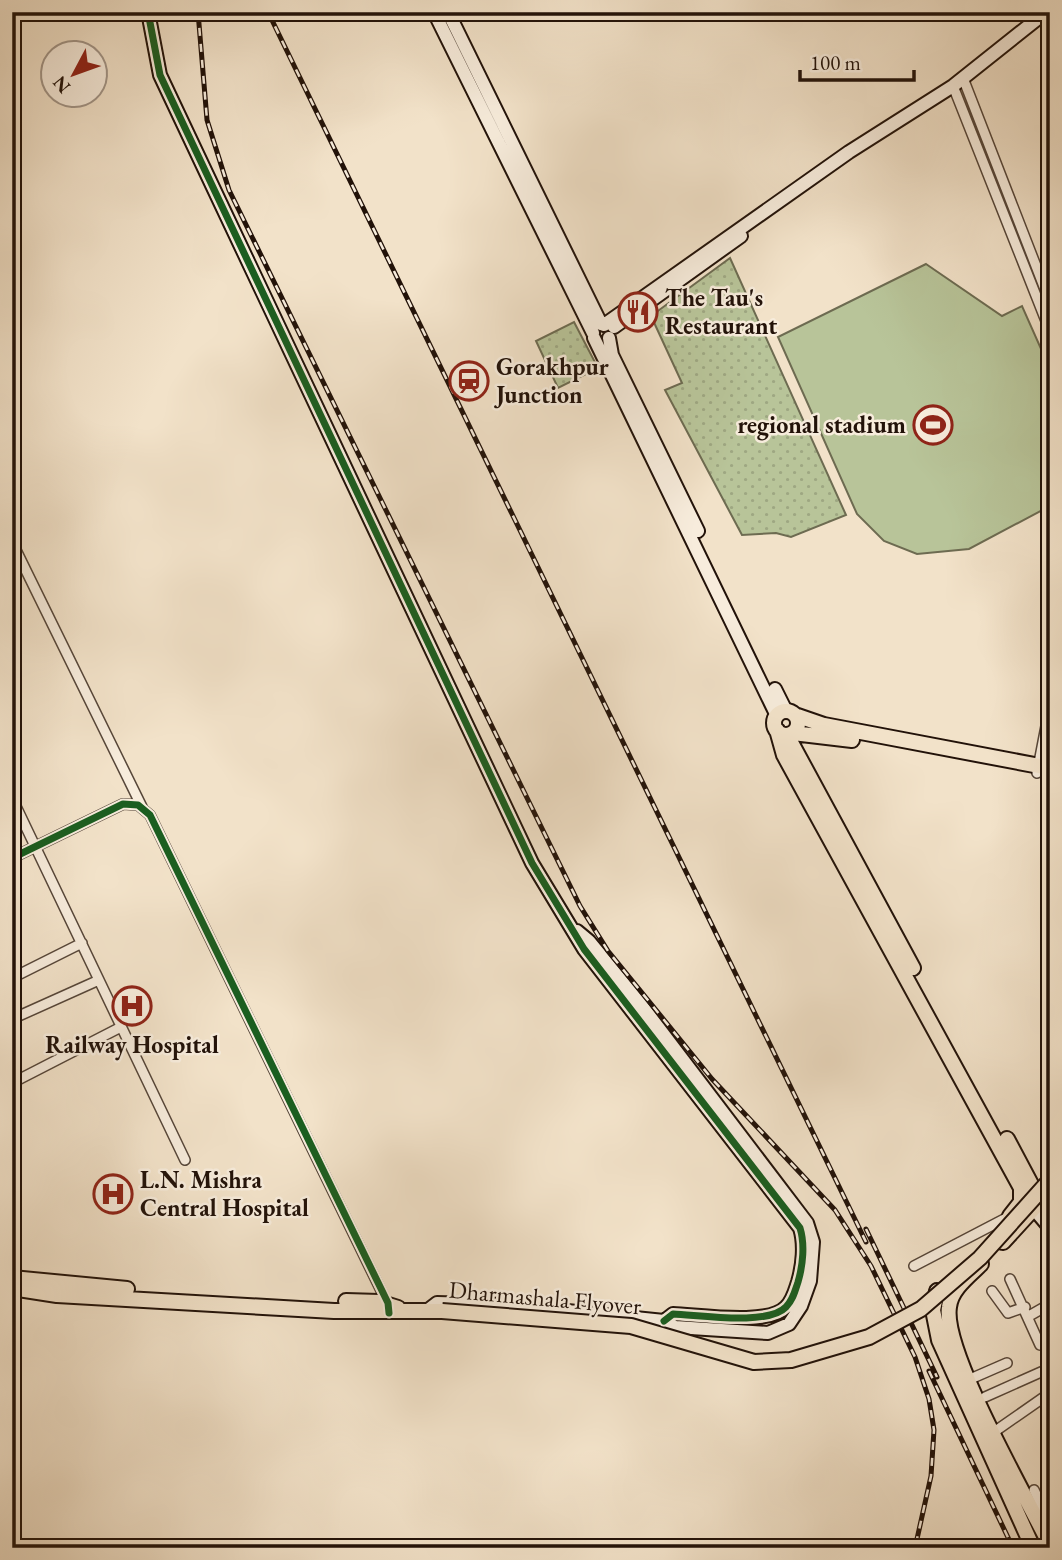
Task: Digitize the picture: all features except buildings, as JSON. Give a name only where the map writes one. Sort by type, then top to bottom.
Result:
[{"type":"main road","points":[[786,723],[905,747],[1044,770]]},
{"type":"main road","points":[[786,723],[1033,1188],[1035,1208],[952,1296],[949,1307],[950,1331],[968,1380],[993,1432],[1049,1535]]},
{"type":"main road","points":[[786,723],[784,755],[1021,1188],[1021,1202],[943,1283],[935,1297],[933,1310],[939,1340],[948,1363],[1031,1544]]},
{"type":"main road","name":"Dharmashala Flyover","points":[[392,1308],[631,1326],[754,1362],[791,1360],[869,1337],[921,1309],[980,1258],[1050,1180]]},
{"type":"main road","points":[[12,1278],[392,1308]]},
{"type":"main road","points":[[12,1288],[57,1295],[392,1308]]},
{"type":"street","points":[[148,12],[160,75],[532,863],[574,929],[589,940],[639,1002],[812,1231],[814,1255],[810,1281],[797,1315],[779,1330],[768,1333],[675,1327],[664,1321],[509,1305],[437,1303],[435,1311]]},
{"type":"street","points":[[434,12],[602,331]]},
{"type":"street","points":[[447,12],[602,331],[786,723]]},
{"type":"street","points":[[960,85],[1046,12]]},
{"type":"street","points":[[602,331],[849,152],[960,85],[1050,18]]},
{"type":"street","points":[[960,85],[1050,302]]},
{"type":"street","points":[[960,85],[1048,319],[1050,331]]},
{"type":"street","points":[[12,542],[142,807],[150,815],[392,1308]]},
{"type":"street","points":[[1044,770],[1047,721]]},
{"type":"street","points":[[12,798],[185,1160]]},
{"type":"street","points":[[12,858],[123,804],[142,807]]},
{"type":"street","points":[[12,978],[82,943]]},
{"type":"street","points":[[12,1019],[99,979]]},
{"type":"street","points":[[12,1083],[121,1027]]},
{"type":"street","points":[[1033,1188],[1050,1172]]},
{"type":"street","points":[[1050,1194],[1035,1208],[1050,1228]]},
{"type":"street","points":[[914,1266],[1010,1216]]},
{"type":"street","points":[[1010,1279],[1027,1311],[1040,1345]]},
{"type":"street","points":[[992,1291],[1008,1313],[1050,1304]]},
{"type":"street","points":[[968,1380],[1007,1363]]},
{"type":"street","points":[[985,1397],[1050,1368]]},
{"type":"street","points":[[993,1432],[1050,1393]]},
{"type":"street","points":[[1031,1544],[1049,1535],[1034,1490]]},
{"type":"green space","points":[[730,258],[846,515],[791,537],[776,533],[742,535],[665,390],[682,383],[651,316]]},
{"type":"green space","points":[[926,264],[1002,316],[1022,306],[1050,369],[1050,506],[969,549],[917,554],[884,541],[857,514],[778,337]]},
{"type":"green space","points":[[574,322],[598,368],[558,388],[536,341]]},
{"type":"railway","points":[[198,12],[207,120],[229,190],[580,906],[608,951],[712,1079],[835,1210],[871,1266],[915,1357],[929,1399],[934,1430],[931,1476],[915,1548]]},
{"type":"railway","points":[[268,12],[866,1242]]},
{"type":"railway","points":[[866,1229],[937,1377]]},
{"type":"railway","points":[[929,1371],[1013,1548]]},
{"type":"cycle path","points":[[148,12],[160,75],[532,863],[584,949],[800,1228],[803,1248],[801,1269],[794,1295],[786,1307],[777,1313],[749,1318],[673,1314],[664,1321]]},
{"type":"cycle path","points":[[12,858],[123,804],[138,805],[150,815],[388,1303],[389,1313]]},
{"type":"place","name":"The Tau's Restaurant","points":[[638,312]]},
{"type":"place","name":"Gorakhpur Junction","points":[[469,381]]},
{"type":"place","name":"regional stadium","points":[[933,425]]},
{"type":"place","name":"Railway Hospital","points":[[132,1006]]},
{"type":"place","name":"L.N. Mishra Central Hospital","points":[[113,1194]]}]
